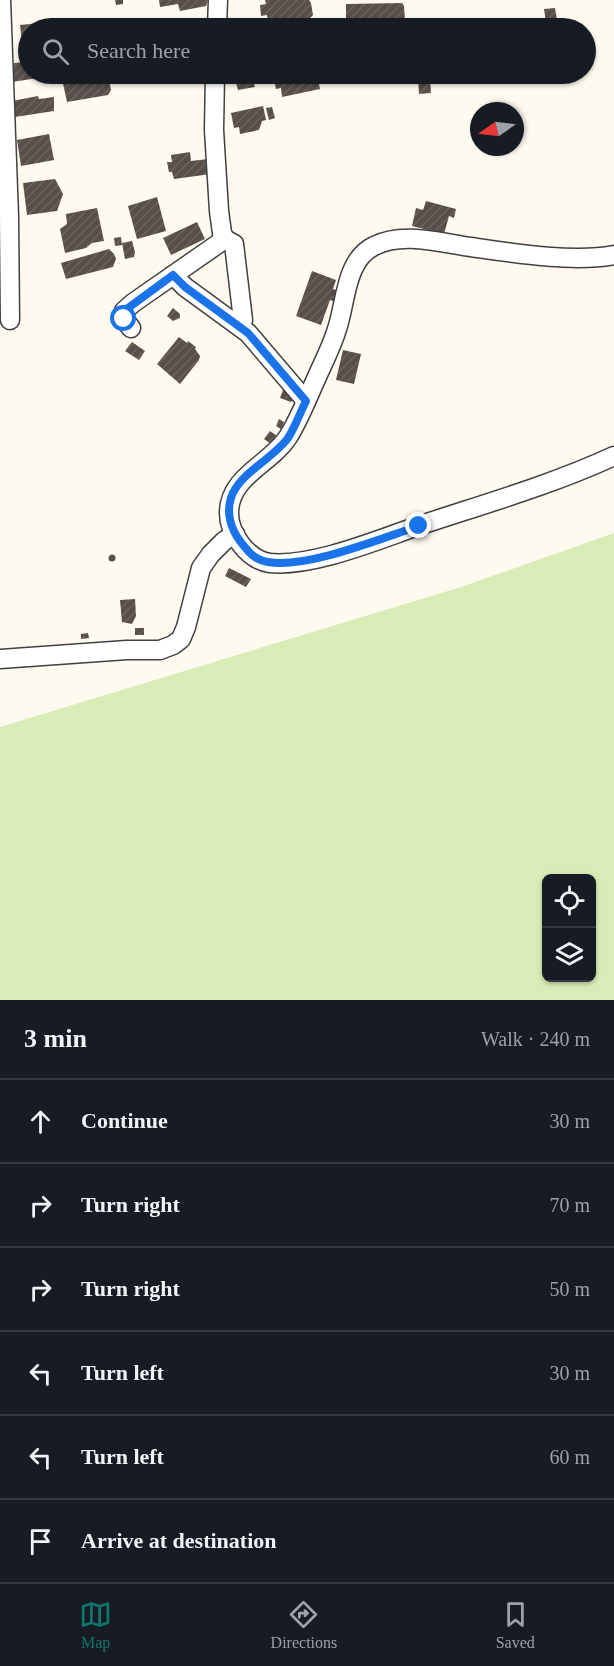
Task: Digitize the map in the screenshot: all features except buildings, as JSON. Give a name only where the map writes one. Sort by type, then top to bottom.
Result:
[{"type":"street","points":[[1,0],[9,217],[10,321]]},
{"type":"street","points":[[217,18],[218,0]]},
{"type":"street","points":[[215,84],[215,154],[219,211],[225,239],[234,244],[236,253],[238,291],[243,320],[240,327]]},
{"type":"street","points":[[131,328],[124,319],[124,311],[225,239]]},
{"type":"street","points":[[614,255],[586,258],[548,256],[423,240],[396,239],[372,247],[364,253],[353,268],[337,330],[287,440],[236,487],[231,498],[229,515],[235,534],[248,552],[256,558],[269,563],[295,562],[328,555],[549,483],[614,456]]},
{"type":"street","points":[[173,275],[185,287],[240,327],[306,401]]},
{"type":"street","points":[[0,659],[127,650],[160,650],[173,645],[181,639],[186,627],[201,568],[224,541],[235,534]]},
{"type":"green space","points":[[614,533],[614,1000],[0,1000],[0,727],[461,587]]},
{"type":"route","points":[[124,319],[124,311],[173,275],[185,287],[248,333],[306,401],[287,440],[236,487],[231,498],[229,515],[235,534],[248,552],[256,558],[269,563],[295,562],[338,553],[419,526]]}]
